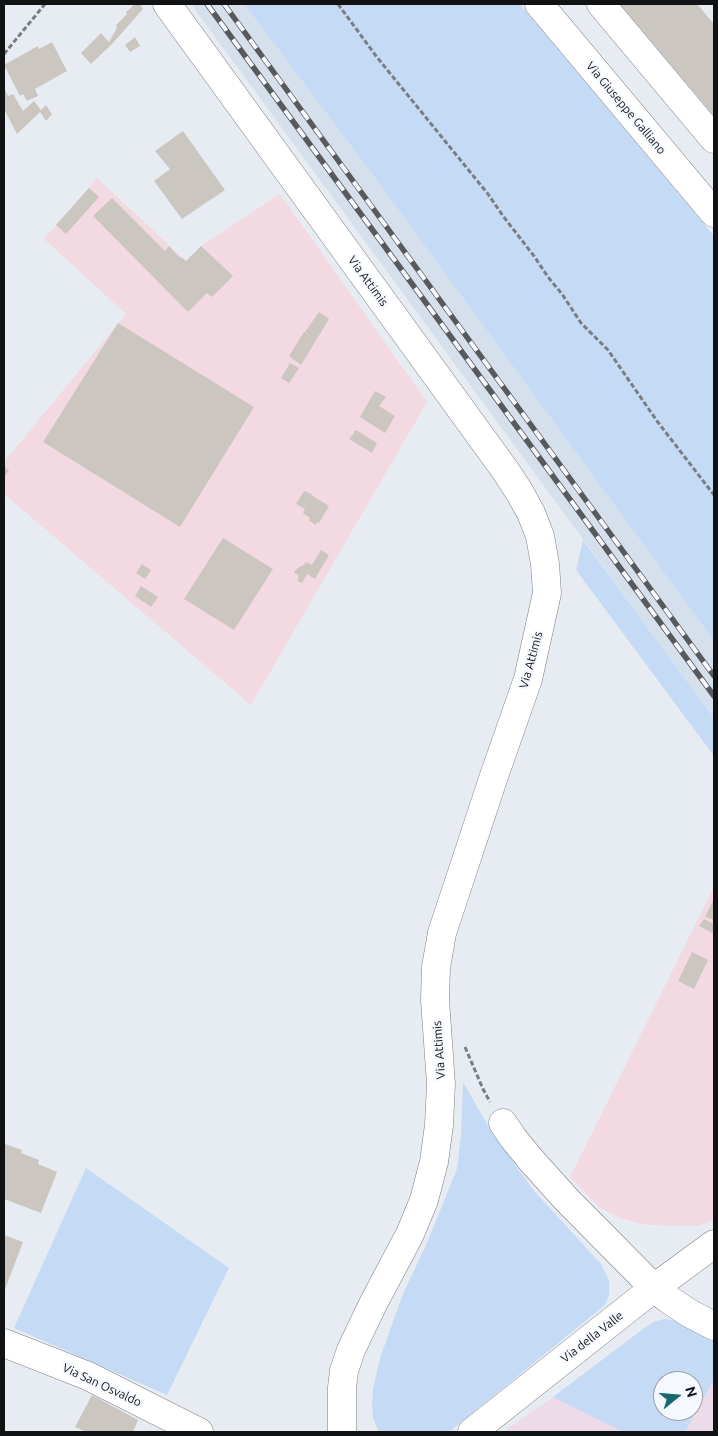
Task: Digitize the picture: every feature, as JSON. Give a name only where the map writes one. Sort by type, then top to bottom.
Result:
[{"type":"street","name":"Via Attimis","points":[[167,4],[505,470],[520,493],[540,536],[545,564],[547,593],[528,679],[442,933],[436,967],[435,1000],[441,1084],[439,1125],[434,1162],[424,1200],[410,1234],[351,1350],[344,1371],[341,1403],[342,1432]]},
{"type":"street","name":"Via Giuseppe Galliano","points":[[539,4],[714,213]]},
{"type":"street","points":[[600,4],[714,139]]},
{"type":"street","points":[[503,1123],[531,1160],[573,1206],[654,1288],[689,1313],[714,1326]]},
{"type":"street","name":"Via della Valle","points":[[472,1432],[654,1288],[714,1244]]},
{"type":"street","name":"Via San Osvaldo","points":[[4,1342],[88,1376],[199,1432]]},
{"type":"street","name":"Via Attimis","points":[[341,1403],[351,1432]]},
{"type":"path","points":[[4,54],[45,4]]},
{"type":"path","points":[[338,4],[376,56],[488,194],[562,294],[581,323],[608,350],[657,421],[714,494]]},
{"type":"path","points":[[471,1062],[483,1089],[503,1123]]},
{"type":"shaded area","points":[[191,4],[244,4],[367,167],[714,641],[714,718]]},
{"type":"shaded area","points":[[244,4],[520,4],[714,236],[714,641],[367,167]]},
{"type":"shaded area","points":[[97,178],[186,261],[201,246],[280,194],[427,402],[251,705],[4,494],[4,462],[126,314],[44,239]]},
{"type":"shaded area","points":[[583,540],[714,718],[714,756],[576,570]]},
{"type":"shaded area","points":[[714,887],[714,1220],[698,1226],[647,1225],[623,1219],[600,1208],[570,1177]]},
{"type":"shaded area","points":[[463,1082],[494,1136],[535,1192],[601,1264],[609,1281],[609,1295],[605,1305],[449,1432],[379,1432],[373,1418],[372,1404],[373,1389],[380,1358],[403,1294],[426,1245],[457,1169],[461,1135]]},
{"type":"shaded area","points":[[86,1168],[229,1268],[167,1395],[14,1328]]},
{"type":"shaded area","points":[[666,1319],[677,1321],[714,1339],[714,1380],[703,1400],[703,1371],[653,1371],[653,1421],[691,1421],[685,1432],[623,1432],[553,1397],[656,1321]]},
{"type":"shaded area","points":[[714,1380],[714,1432],[685,1432],[691,1421],[703,1421],[703,1400]]},
{"type":"shaded area","points":[[553,1397],[623,1432],[503,1432]]},
{"type":"building","points":[[135,4],[140,4],[143,9],[112,44],[91,64],[81,53],[101,33],[109,42],[117,28],[116,25]]},
{"type":"building","points":[[620,4],[697,4],[714,24],[714,116]]},
{"type":"building","points":[[135,37],[140,46],[130,52],[125,45]]},
{"type":"building","points":[[52,42],[67,71],[35,89],[38,96],[27,101],[23,94],[20,96],[4,65],[38,46],[39,49]]},
{"type":"building","points":[[4,88],[8,96],[13,94],[23,111],[34,101],[41,110],[46,105],[52,114],[46,121],[40,112],[17,134],[4,109]]},
{"type":"building","points":[[183,131],[225,190],[182,219],[154,181],[170,169],[155,151]]},
{"type":"building","points":[[89,188],[99,197],[66,234],[56,225]]},
{"type":"building","points":[[112,198],[165,251],[169,246],[180,258],[186,261],[201,246],[233,276],[212,297],[207,293],[188,312],[93,216]]},
{"type":"building","points":[[319,312],[329,319],[301,365],[289,356],[304,332],[310,336],[305,332]]},
{"type":"building","points":[[118,323],[254,407],[180,527],[43,442]]},
{"type":"building","points":[[290,363],[299,368],[289,383],[281,378]]},
{"type":"building","points":[[375,391],[386,397],[379,406],[395,416],[385,433],[360,417]]},
{"type":"building","points":[[356,430],[377,443],[372,453],[349,439]]},
{"type":"building","points":[[4,466],[9,471],[4,477]]},
{"type":"building","points":[[304,491],[312,494],[329,506],[316,525],[309,521],[310,518],[303,513],[305,509],[296,504]]},
{"type":"building","points":[[223,538],[273,569],[234,630],[184,599]]},
{"type":"building","points":[[321,550],[329,555],[315,579],[307,574],[302,583],[297,581],[299,576],[294,572],[306,562],[312,565]]},
{"type":"building","points":[[142,564],[151,570],[145,579],[136,573]]},
{"type":"building","points":[[141,586],[158,597],[151,607],[135,596]]},
{"type":"building","points":[[714,902],[714,920],[705,917]]},
{"type":"building","points":[[704,919],[714,924],[714,931],[712,933],[699,926]]},
{"type":"building","points":[[692,952],[708,960],[694,989],[678,981]]},
{"type":"building","points":[[5,1144],[22,1150],[21,1153],[39,1160],[38,1164],[57,1172],[41,1213],[4,1199]]},
{"type":"building","points":[[4,1235],[23,1242],[4,1292]]},
{"type":"building","points":[[92,1395],[138,1420],[133,1432],[86,1432],[75,1427]]},
{"type":"railway","points":[[207,4],[714,696]]},
{"type":"railway","points":[[224,4],[714,676]]}]
